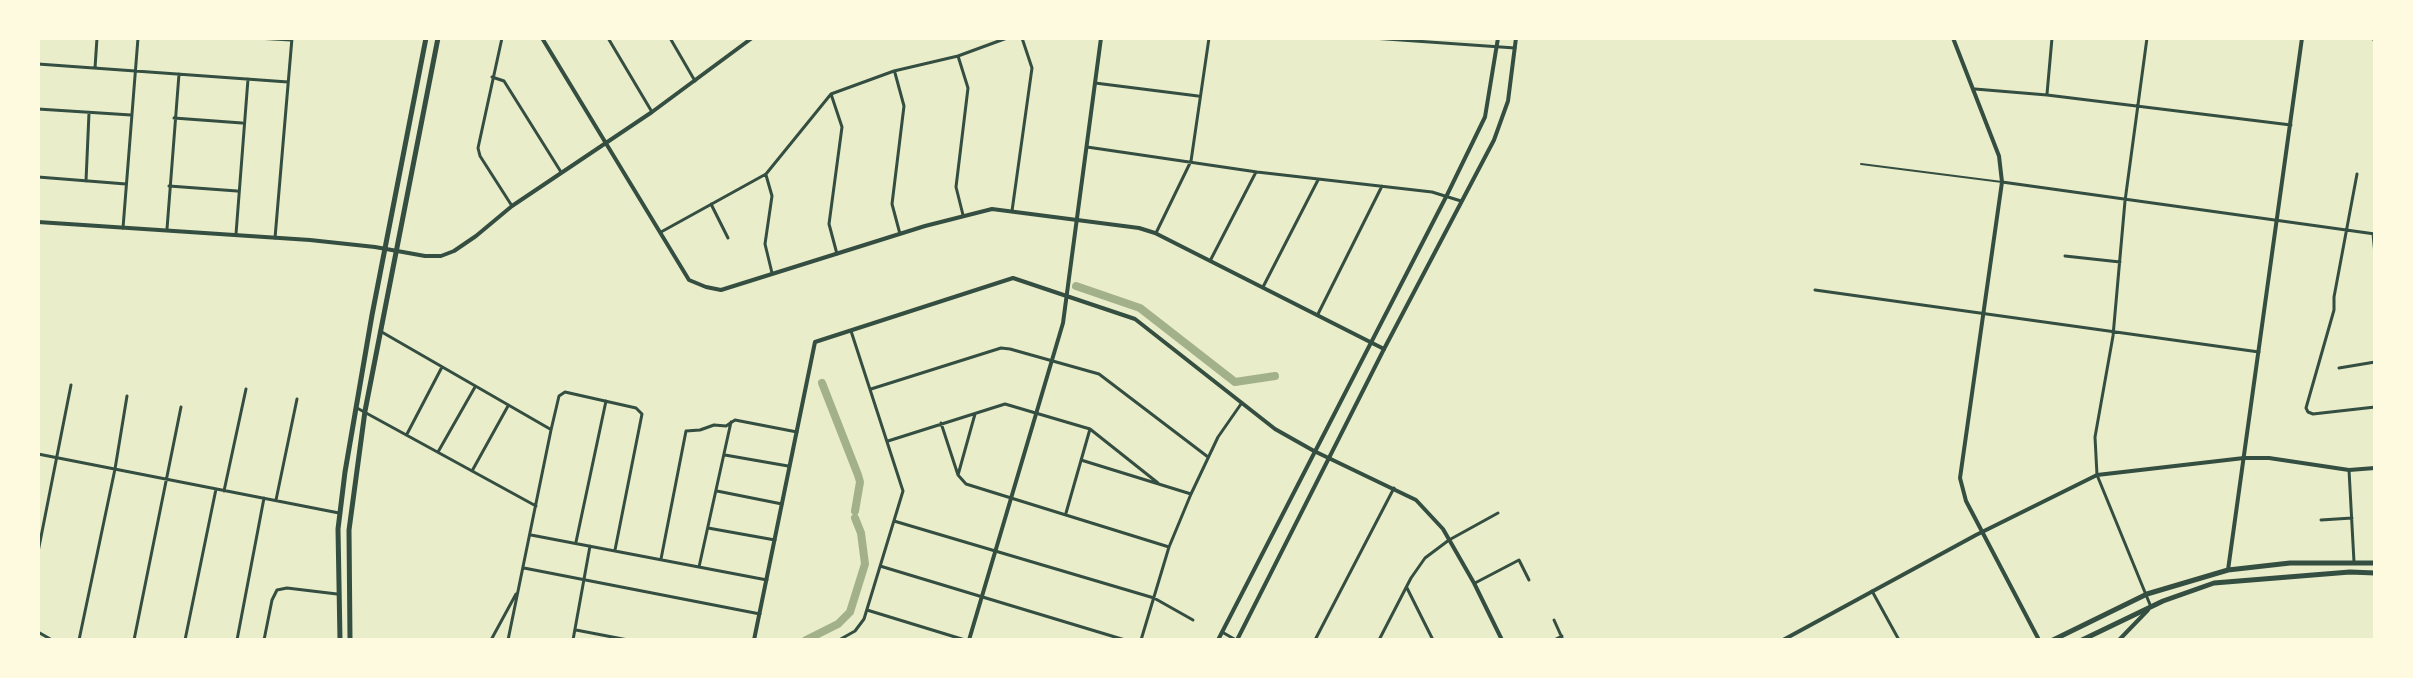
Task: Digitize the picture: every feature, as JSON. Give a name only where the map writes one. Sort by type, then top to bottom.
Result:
[{"type":"main road","points":[[340,640],[338,529],[354,408],[426,38]]},
{"type":"main road","points":[[350,640],[349,530],[365,411],[438,38]]},
{"type":"main road","points":[[404,150],[416,151]]},
{"type":"main road","points":[[338,529],[349,530]]},
{"type":"main road","points":[[2053,640],[2147,594],[2228,570],[2290,563],[2375,563]]},
{"type":"main road","points":[[2082,640],[2187,592],[2227,581],[2375,573]]},
{"type":"main road","points":[[337,594],[348,595]]},
{"type":"street","points":[[95,68],[97,38]]},
{"type":"street","points":[[123,228],[138,38]]},
{"type":"street","points":[[256,38],[292,39],[275,238]]},
{"type":"street","points":[[502,38],[478,148],[482,160],[512,206]]},
{"type":"street","points":[[542,38],[689,280],[706,287],[721,290],[963,215],[992,209],[1139,228],[1155,233],[1384,349]]},
{"type":"street","points":[[608,38],[652,112]]},
{"type":"street","points":[[670,38],[695,81]]},
{"type":"street","points":[[38,222],[275,238],[396,250],[430,257],[448,254],[512,206],[652,112],[752,38]]},
{"type":"street","points":[[660,232],[766,174],[831,94],[894,71],[958,56],[1007,38]]},
{"type":"street","points":[[1012,211],[1032,68],[1022,38]]},
{"type":"street","points":[[867,610],[967,640],[1063,323],[1101,38]]},
{"type":"street","points":[[1155,233],[1191,161],[1209,38]]},
{"type":"street","points":[[1372,38],[1515,48]]},
{"type":"street","points":[[1218,640],[1485,117],[1498,38]]},
{"type":"street","points":[[1222,632],[1237,640],[1384,349],[1490,149],[1508,101],[1516,38]]},
{"type":"street","points":[[1953,38],[1999,156],[2002,182],[1960,478],[1966,501],[2039,640]]},
{"type":"street","points":[[2047,95],[2052,38]]},
{"type":"street","points":[[2119,640],[2151,607],[2097,475],[2095,437],[2114,330],[2125,201],[2147,38]]},
{"type":"street","points":[[2228,570],[2302,38]]},
{"type":"street","points":[[958,56],[968,88],[956,187],[963,215]]},
{"type":"street","points":[[38,64],[288,82]]},
{"type":"street","points":[[894,71],[904,106],[892,204],[900,234]]},
{"type":"street","points":[[166,231],[179,74]]},
{"type":"street","points":[[492,77],[504,81],[562,174]]},
{"type":"street","points":[[236,235],[248,79]]},
{"type":"street","points":[[1095,83],[1200,96]]},
{"type":"street","points":[[1975,89],[2291,125]]},
{"type":"street","points":[[831,94],[842,127],[829,224],[837,254]]},
{"type":"street","points":[[38,109],[131,115]]},
{"type":"street","points":[[86,181],[89,112]]},
{"type":"street","points":[[174,118],[243,123]]},
{"type":"street","points":[[1087,147],[1447,195],[1461,201]]},
{"type":"street","points":[[1210,261],[1257,172]]},
{"type":"street","points":[[766,174],[772,196],[765,244],[772,273]]},
{"type":"street","points":[[2357,174],[2334,310],[2306,408],[2313,414],[2375,407]]},
{"type":"street","points":[[38,177],[126,184]]},
{"type":"street","points":[[1263,287],[1318,180]]},
{"type":"street","points":[[2002,182],[2374,234],[2375,254]]},
{"type":"street","points":[[169,186],[238,191]]},
{"type":"street","points":[[1318,314],[1382,186]]},
{"type":"street","points":[[711,204],[728,238]]},
{"type":"street","points":[[2065,256],[2120,262]]},
{"type":"street","points":[[754,640],[815,342],[1013,278],[1135,319],[1275,429],[1416,500],[1428,510],[1449,540],[1502,640]]},
{"type":"street","points":[[1815,290],[2259,352]]},
{"type":"street","points":[[380,331],[551,430]]},
{"type":"street","points":[[840,640],[859,627],[867,610],[903,491],[851,331]]},
{"type":"street","points":[[871,389],[1001,348],[1099,374],[1208,457]]},
{"type":"street","points":[[2339,368],[2375,362]]},
{"type":"street","points":[[407,434],[442,367]]},
{"type":"street","points":[[38,552],[71,385]]},
{"type":"street","points":[[438,452],[475,387]]},
{"type":"street","points":[[224,491],[246,389]]},
{"type":"street","points":[[508,640],[551,430],[559,396],[565,392],[639,409],[642,416],[615,550]]},
{"type":"street","points":[[79,640],[127,396]]},
{"type":"street","points":[[276,500],[297,399]]},
{"type":"street","points":[[575,542],[606,401]]},
{"type":"street","points":[[888,441],[1005,404],[1090,429],[1158,483]]},
{"type":"street","points":[[1141,640],[1169,547],[1191,494],[1218,437],[1241,404]]},
{"type":"street","points":[[472,471],[508,406]]},
{"type":"street","points":[[134,640],[181,407]]},
{"type":"street","points":[[354,408],[365,411],[536,506]]},
{"type":"street","points":[[958,475],[975,414]]},
{"type":"street","points":[[661,559],[686,431],[714,425],[726,426],[731,422],[797,432]]},
{"type":"street","points":[[699,567],[731,422]]},
{"type":"street","points":[[941,423],[960,481],[1169,547]]},
{"type":"street","points":[[1065,514],[1090,429]]},
{"type":"street","points":[[38,454],[339,513]]},
{"type":"street","points":[[725,455],[790,467]]},
{"type":"street","points":[[1783,640],[1982,532],[2097,475],[2244,458],[2269,458],[2349,470],[2375,468]]},
{"type":"street","points":[[1081,460],[1191,494]]},
{"type":"street","points":[[2349,470],[2354,562]]},
{"type":"street","points":[[1315,640],[1394,488]]},
{"type":"street","points":[[185,640],[216,489]]},
{"type":"street","points":[[717,491],[782,504]]},
{"type":"street","points":[[237,640],[264,498]]},
{"type":"street","points":[[1379,640],[1425,558],[1449,540],[1498,513]]},
{"type":"street","points":[[2321,520],[2352,518]]},
{"type":"street","points":[[894,521],[1154,598],[1193,620]]},
{"type":"street","points":[[708,528],[775,540]]},
{"type":"street","points":[[531,535],[767,580]]},
{"type":"street","points":[[573,640],[590,546]]},
{"type":"street","points":[[1474,583],[1519,560],[1529,580]]},
{"type":"street","points":[[880,566],[1125,640]]},
{"type":"street","points":[[523,568],[760,614]]},
{"type":"street","points":[[264,640],[277,590],[287,588],[337,594]]},
{"type":"street","points":[[1407,588],[1433,640]]},
{"type":"street","points":[[491,640],[518,590]]},
{"type":"street","points":[[1872,591],[1899,640]]},
{"type":"street","points":[[1554,620],[1562,638],[1554,640]]},
{"type":"street","points":[[575,629],[628,640]]},
{"type":"street","points":[[38,632],[52,640]]},
{"type":"lane","points":[[1861,164],[2002,182]]},
{"type":"waterway","points":[[1076,286],[1140,308],[1235,382],[1275,376]]},
{"type":"waterway","points":[[822,383],[860,482],[855,511]]},
{"type":"waterway","points":[[806,640],[838,624],[850,612],[865,564],[861,533],[855,518]]}]
